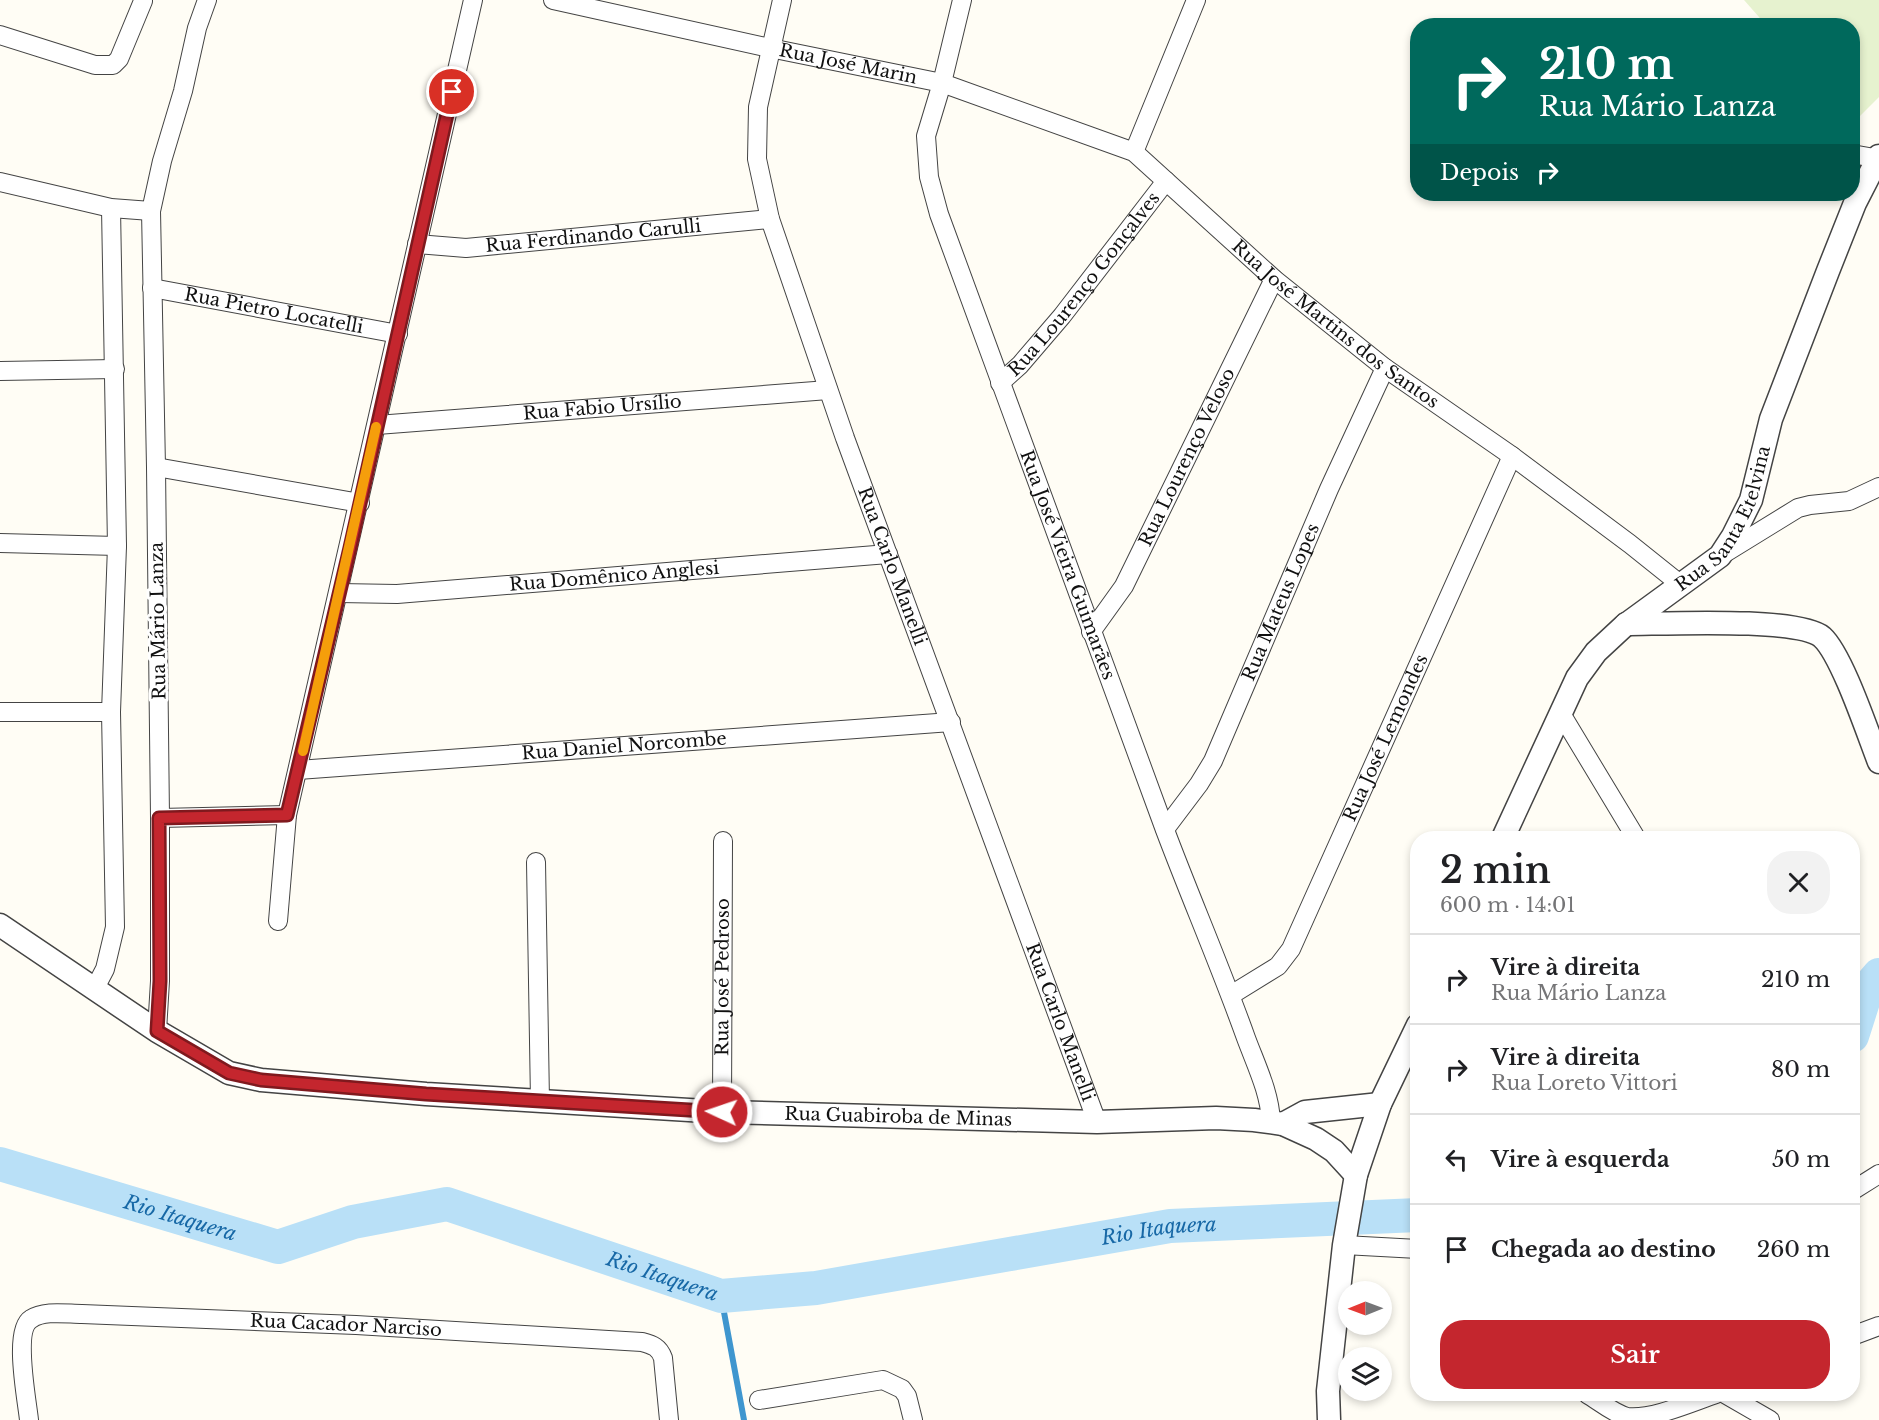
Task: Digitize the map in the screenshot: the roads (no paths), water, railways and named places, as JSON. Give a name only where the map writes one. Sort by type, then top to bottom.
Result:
[{"type":"street","name":"Rua Mário Lanza","points":[[157,1031],[160,981],[159,818],[151,211],[162,161],[183,92],[197,28],[207,0]]},
{"type":"street","points":[[278,921],[287,815],[360,503],[472,0]]},
{"type":"street","name":"Rua José Marin","points":[[553,0],[770,48],[942,82],[1134,152]]},
{"type":"street","name":"Rua Carlo Manelli","points":[[782,0],[758,107],[757,159],[770,219],[828,390],[1097,1122]]},
{"type":"street","name":"Rua José Vieira Guimarães","points":[[962,0],[926,136],[929,177],[939,213],[1091,632],[1153,791],[1165,829],[1231,995],[1277,1123]]},
{"type":"street","points":[[1134,152],[1196,0]]},
{"type":"street","points":[[0,35],[95,65],[113,65],[119,59],[143,1]]},
{"type":"street","name":"Rua José Martins dos Santos","points":[[1134,152],[1274,279],[1385,368],[1512,456],[1680,584]]},
{"type":"street","points":[[1860,155],[1879,158]]},
{"type":"street","name":"Rua Santa Etelvina","points":[[1860,194],[1879,158]]},
{"type":"street","name":"Rua Lourenço Gonçalves","points":[[1000,382],[1020,365],[1062,316],[1166,181]]},
{"type":"street","points":[[0,182],[111,208],[151,211]]},
{"type":"street","name":"Rua Santa Etelvina","points":[[1506,831],[1577,678],[1596,652],[1626,624],[1720,556],[1733,536],[1751,500],[1771,419],[1856,201]]},
{"type":"street","points":[[94,990],[105,969],[115,927],[111,712],[117,546],[111,208]]},
{"type":"street","name":"Rua Ferdinando Carulli","points":[[417,244],[466,248],[770,219]]},
{"type":"street","name":"Rua Lourenço Veloso","points":[[1091,632],[1124,586],[1274,279]]},
{"type":"street","name":"Rua Pietro Locatelli","points":[[152,288],[398,334]]},
{"type":"street","name":"Rua Mateus Lopes","points":[[1165,829],[1199,784],[1213,761],[1329,489],[1385,368]]},
{"type":"street","points":[[0,371],[115,369]]},
{"type":"street","name":"Rua Fabio Ursílio","points":[[377,425],[828,390]]},
{"type":"street","name":"Rua José Lemondes","points":[[1231,995],[1278,966],[1291,949],[1512,456]]},
{"type":"street","points":[[156,467],[360,503]]},
{"type":"street","points":[[1720,556],[1798,508],[1849,501],[1879,487]]},
{"type":"street","points":[[0,543],[117,546]]},
{"type":"street","name":"Rua Domênico Anglesi","points":[[339,593],[397,594],[888,554]]},
{"type":"street","points":[[1626,624],[1767,624],[1803,629],[1821,637],[1838,659],[1879,762]]},
{"type":"street","points":[[0,712],[111,712]]},
{"type":"street","points":[[1560,712],[1632,831]]},
{"type":"street","name":"Rua Daniel Norcombe","points":[[298,770],[951,722]]},
{"type":"street","points":[[159,818],[287,815]]},
{"type":"street","name":"Rua José Pedroso","points":[[722,1112],[723,841]]},
{"type":"street","points":[[536,862],[540,1101]]},
{"type":"street","name":"Rua Guabiroba de Minas","points":[[0,925],[157,1031],[229,1073],[261,1080],[426,1094],[722,1112],[1097,1122],[1216,1118],[1277,1123],[1326,1144],[1355,1182]]},
{"type":"street","points":[[1329,1420],[1328,1391],[1345,1236],[1355,1182],[1380,1104],[1410,1041]]},
{"type":"street","points":[[1277,1123],[1305,1112],[1380,1104]]},
{"type":"street","points":[[1860,1186],[1879,1174]]},
{"type":"street","points":[[1345,1236],[1410,1248]]},
{"type":"street","name":"Rua Cacador Narciso","points":[[29,1420],[22,1348],[23,1331],[30,1319],[44,1315],[82,1314],[356,1325],[622,1340],[653,1345],[660,1352],[665,1372],[669,1420]]},
{"type":"street","points":[[1860,1333],[1879,1326]]},
{"type":"street","points":[[759,1400],[883,1380],[902,1389],[907,1396],[913,1420]]},
{"type":"street","points":[[1599,1401],[1624,1416],[1636,1418],[1653,1416],[1696,1401]]},
{"type":"street","points":[[1737,1401],[1770,1420]]},
{"type":"waterway","name":"Rio Itaquera","points":[[1860,1011],[1867,989],[1879,975]]},
{"type":"waterway","name":"Rio Itaquera","points":[[0,1164],[278,1247],[353,1222],[447,1204],[721,1296],[816,1288],[1170,1226],[1410,1215]]},
{"type":"waterway","points":[[721,1296],[744,1420]]}]
